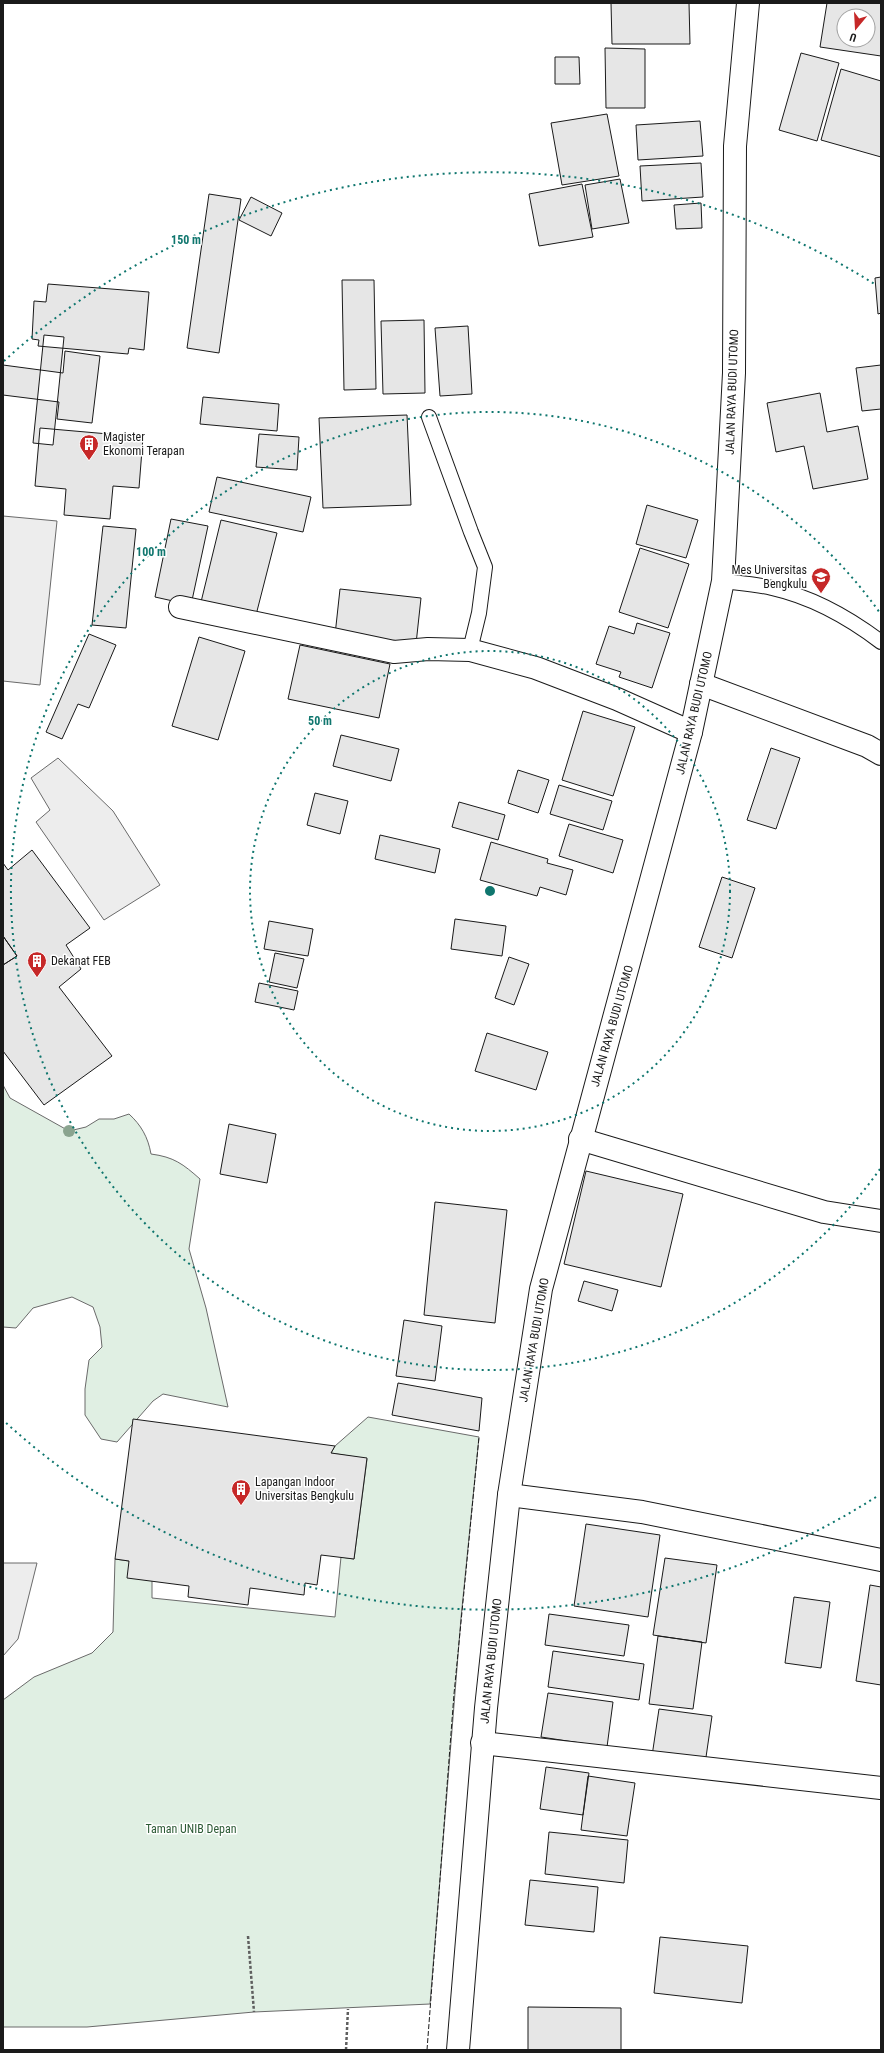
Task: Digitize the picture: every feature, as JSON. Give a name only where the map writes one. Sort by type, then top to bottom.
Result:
[{"type":"main road","name":"JALAN RAYA BUDI UTOMO","points":[[458,2050],[482,1744],[509,1495],[541,1289],[580,1139],[691,732],[723,581],[734,373],[735,146],[748,3]]},
{"type":"main road","points":[[180,607],[394,652],[428,649],[470,650],[536,668],[617,700],[691,732]]},
{"type":"main road","points":[[702,684],[867,746],[881,754]]},
{"type":"main road","points":[[580,1139],[824,1212],[881,1221]]},
{"type":"main road","points":[[509,1495],[642,1512],[881,1560]]},
{"type":"main road","points":[[482,1744],[881,1788]]},
{"type":"lane","points":[[429,417],[470,532],[486,567],[479,613],[470,650]]},
{"type":"lane","points":[[723,581],[772,588],[813,601],[842,615],[881,642]]},
{"type":"path","points":[[248,1936],[254,2012]]},
{"type":"path","points":[[346,2050],[348,2009]]},
{"type":"green space","points":[[3,1085],[10,1098],[69,1131],[86,1127],[99,1119],[114,1119],[129,1114],[137,1122],[143,1132],[148,1142],[151,1154],[166,1157],[178,1162],[200,1179],[189,1249],[206,1308],[228,1407],[163,1394],[153,1401],[117,1442],[101,1439],[85,1415],[85,1389],[89,1360],[102,1347],[100,1327],[93,1307],[72,1297],[33,1308],[16,1328],[3,1327]]},
{"type":"green space","name":"Taman UNIB Depan","points":[[368,1417],[479,1437],[461,1618],[430,2004],[254,2012],[87,2027],[3,2027],[3,1700],[34,1677],[92,1653],[113,1632],[115,1559],[129,1561],[152,1580],[152,1598],[335,1617],[341,1557],[354,1559],[367,1459],[331,1453],[335,1446]]},
{"type":"shaded area","points":[[3,516],[57,521],[40,685],[3,681]]},
{"type":"shaded area","points":[[58,758],[113,811],[160,885],[104,920],[36,822],[50,810],[31,778]]},
{"type":"shaded area","points":[[3,1563],[37,1563],[18,1639],[3,1656]]},
{"type":"building","points":[[611,3],[689,3],[690,44],[612,44]]},
{"type":"building","points":[[827,3],[881,3],[881,56],[820,47]]},
{"type":"building","points":[[605,48],[645,49],[645,108],[606,108]]},
{"type":"building","points":[[801,53],[839,63],[817,141],[779,130]]},
{"type":"building","points":[[555,57],[579,57],[580,84],[555,84]]},
{"type":"building","points":[[841,69],[881,81],[881,157],[821,140]]},
{"type":"building","points":[[607,114],[619,176],[562,185],[551,123]]},
{"type":"building","points":[[700,121],[703,156],[638,160],[636,125]]},
{"type":"building","points":[[701,163],[703,197],[642,201],[640,166]]},
{"type":"building","points":[[620,179],[629,223],[592,229],[585,185]]},
{"type":"building","points":[[582,184],[593,237],[539,246],[529,194]]},
{"type":"building","points":[[209,194],[241,199],[219,353],[187,348]]},
{"type":"building","points":[[251,197],[282,213],[271,236],[239,220]]},
{"type":"building","points":[[701,203],[702,228],[676,229],[674,205]]},
{"type":"building","points":[[881,277],[881,313],[878,314],[875,278]]},
{"type":"building","points":[[342,280],[374,280],[376,389],[344,390]]},
{"type":"building","points":[[48,284],[149,292],[144,350],[129,348],[128,354],[38,346],[39,340],[32,339],[34,301],[46,302]]},
{"type":"building","points":[[424,320],[425,393],[383,394],[381,321]]},
{"type":"building","points":[[468,326],[472,394],[440,396],[435,328]]},
{"type":"building","points":[[44,335],[64,337],[53,445],[33,443]]},
{"type":"building","points":[[65,351],[100,356],[92,423],[57,419],[59,402],[3,395],[3,365],[63,373]]},
{"type":"building","points":[[881,365],[881,409],[862,411],[856,368]]},
{"type":"building","points":[[820,393],[827,432],[858,426],[868,479],[813,489],[804,446],[776,452],[767,403]]},
{"type":"building","points":[[203,397],[279,404],[277,431],[200,424]]},
{"type":"building","points":[[407,415],[411,505],[323,508],[319,418]]},
{"type":"building","name":"Magister Ekonomi Terapan","points":[[40,428],[143,437],[139,488],[113,486],[110,519],[64,515],[66,489],[35,486]]},
{"type":"building","points":[[259,434],[299,437],[297,470],[256,467]]},
{"type":"building","points":[[217,477],[311,497],[303,532],[209,512]]},
{"type":"building","points":[[647,505],[698,520],[686,558],[636,544]]},
{"type":"building","points":[[171,519],[208,526],[191,605],[155,597]]},
{"type":"building","points":[[221,520],[277,533],[256,615],[201,602]]},
{"type":"building","points":[[103,526],[136,529],[126,628],[92,625]]},
{"type":"building","points":[[640,548],[689,564],[668,628],[619,612]]},
{"type":"building","points":[[340,589],[421,598],[416,644],[335,635]]},
{"type":"building","points":[[637,623],[670,633],[652,688],[619,677],[621,672],[596,664],[609,626],[634,634]]},
{"type":"building","points":[[89,634],[116,645],[89,708],[78,704],[62,739],[46,732]]},
{"type":"building","points":[[199,637],[245,651],[218,740],[172,726]]},
{"type":"building","points":[[300,645],[390,664],[379,718],[288,699]]},
{"type":"building","points":[[583,711],[635,727],[613,796],[562,780]]},
{"type":"building","points":[[341,735],[399,749],[391,781],[333,766]]},
{"type":"building","points":[[771,748],[800,758],[776,829],[747,820]]},
{"type":"building","points":[[518,770],[549,780],[538,813],[508,803]]},
{"type":"building","points":[[559,785],[612,801],[603,830],[550,814]]},
{"type":"building","points":[[315,793],[348,801],[340,834],[307,825]]},
{"type":"building","points":[[459,802],[505,815],[498,840],[452,827]]},
{"type":"building","points":[[569,824],[623,840],[613,873],[559,856]]},
{"type":"building","points":[[380,835],[440,849],[435,873],[375,859]]},
{"type":"building","points":[[491,842],[548,859],[547,863],[573,870],[566,895],[540,887],[537,896],[480,880]]},
{"type":"building","name":"Dekanat FEB","points":[[32,850],[90,928],[66,945],[81,969],[59,987],[112,1056],[44,1105],[3,1051],[3,965],[17,956],[3,936],[3,863],[8,870]]},
{"type":"building","points":[[722,877],[755,888],[732,958],[699,947]]},
{"type":"building","points":[[455,919],[506,926],[502,956],[451,949]]},
{"type":"building","points":[[269,921],[313,929],[308,956],[264,949]]},
{"type":"building","points":[[3,936],[17,956],[3,965]]},
{"type":"building","points":[[275,953],[304,959],[297,988],[269,982]]},
{"type":"building","points":[[509,957],[529,964],[514,1005],[495,998]]},
{"type":"building","points":[[259,983],[298,991],[294,1010],[255,1002]]},
{"type":"building","points":[[487,1033],[548,1052],[536,1090],[475,1071]]},
{"type":"building","points":[[229,1124],[276,1134],[267,1183],[220,1174]]},
{"type":"building","points":[[586,1171],[683,1194],[661,1287],[564,1264]]},
{"type":"building","points":[[435,1202],[507,1210],[495,1323],[424,1315]]},
{"type":"building","points":[[584,1281],[618,1290],[612,1311],[578,1301]]},
{"type":"building","points":[[404,1320],[442,1326],[435,1381],[396,1376]]},
{"type":"building","points":[[398,1383],[482,1398],[479,1431],[392,1415]]},
{"type":"building","name":"Lapangan Indoor Universitas Bengkulu","points":[[133,1419],[335,1446],[331,1453],[367,1458],[354,1559],[321,1555],[317,1585],[305,1583],[304,1595],[250,1588],[248,1605],[188,1597],[189,1586],[127,1578],[129,1561],[115,1559]]},
{"type":"building","points":[[586,1524],[660,1535],[648,1617],[574,1606]]},
{"type":"building","points":[[665,1558],[717,1565],[706,1643],[653,1635]]},
{"type":"building","points":[[870,1585],[881,1587],[881,1685],[856,1681]]},
{"type":"building","points":[[794,1597],[830,1602],[821,1668],[785,1663]]},
{"type":"building","points":[[549,1614],[629,1625],[624,1656],[545,1645]]},
{"type":"building","points":[[658,1636],[702,1642],[693,1709],[649,1704]]},
{"type":"building","points":[[553,1651],[644,1664],[639,1700],[548,1687]]},
{"type":"building","points":[[548,1693],[613,1702],[607,1747],[541,1737]]},
{"type":"building","points":[[659,1709],[712,1716],[705,1764],[652,1756]]},
{"type":"building","points":[[546,1767],[589,1773],[583,1815],[540,1809]]},
{"type":"building","points":[[588,1776],[635,1783],[627,1836],[581,1830]]},
{"type":"building","points":[[549,1832],[628,1840],[624,1883],[545,1874]]},
{"type":"building","points":[[530,1880],[598,1887],[594,1932],[525,1925]]},
{"type":"building","points":[[660,1937],[748,1946],[742,2003],[654,1993]]},
{"type":"building","points":[[528,2007],[621,2008],[621,2050],[528,2050]]},
{"type":"fence","points":[[427,2050],[454,1694],[479,1437]]},
{"type":"place","name":"Magister Ekonomi Terapan","points":[[89,461]]},
{"type":"place","name":"Mes Universitas Bengkulu","points":[[821,594]]},
{"type":"place","name":"Dekanat FEB","points":[[37,978]]},
{"type":"place","name":"Lapangan Indoor Universitas Bengkulu","points":[[241,1506]]}]
